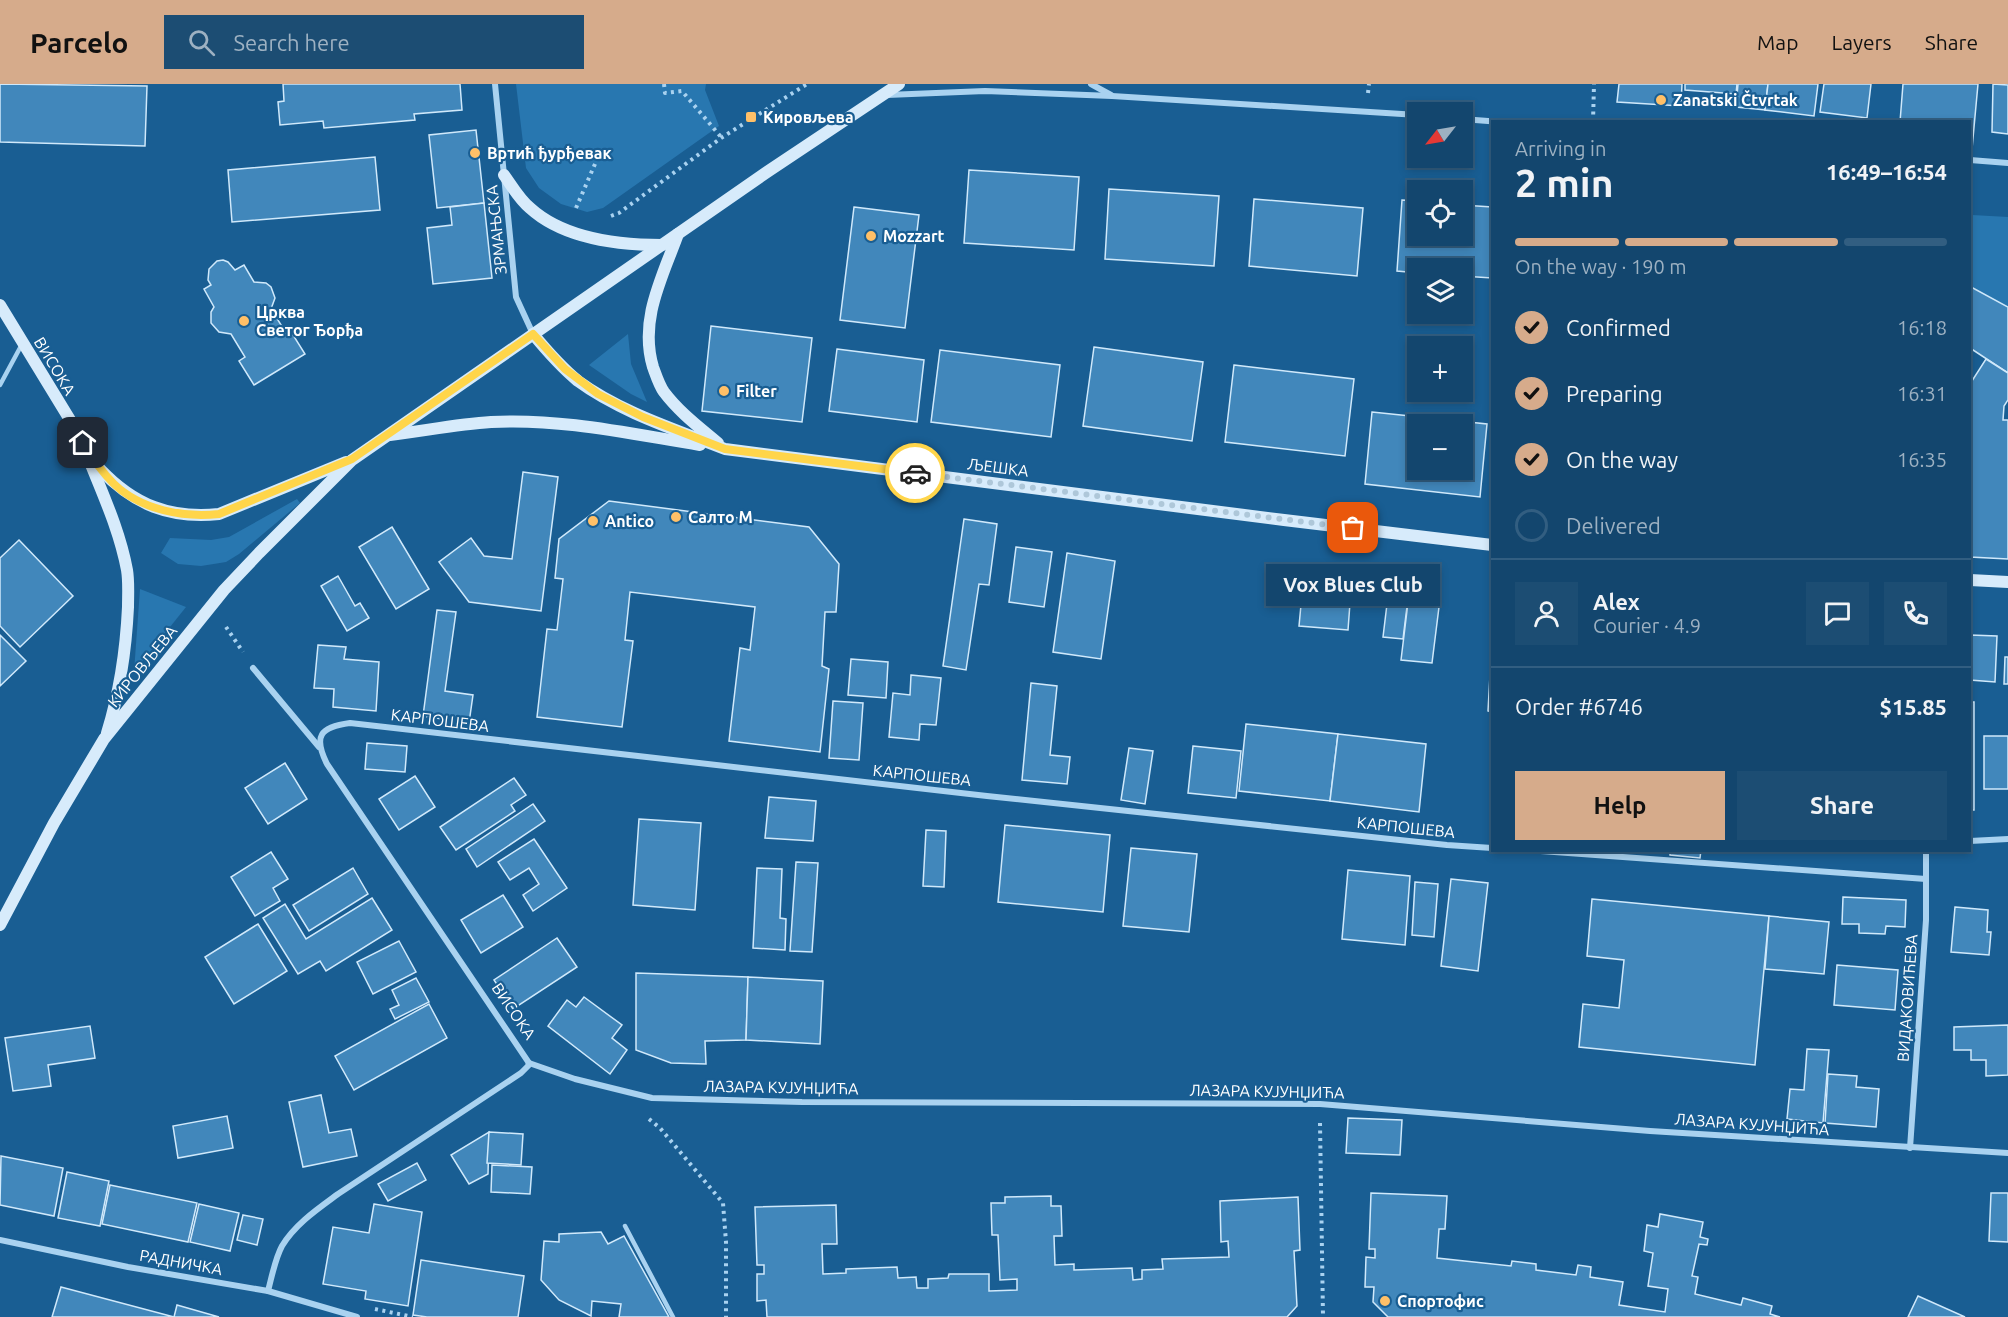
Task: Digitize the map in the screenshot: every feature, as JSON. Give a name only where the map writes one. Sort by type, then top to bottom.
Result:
[{"type":"main road","name":"КИРОВЉЕВА","points":[[83,443],[100,469],[116,486],[155,507],[177,514],[197,516],[219,514],[352,459],[899,84]]},
{"type":"main road","points":[[504,175],[530,208],[549,222],[584,236],[616,242],[663,244]]},
{"type":"main road","points":[[678,234],[648,324],[650,356],[663,391],[683,413],[725,449]]},
{"type":"main road","name":"ВИСОКА","points":[[0,305],[83,443]]},
{"type":"main road","name":"ЉЕШКА","points":[[533,334],[565,369],[598,394],[643,417],[725,449],[1491,544]]},
{"type":"main road","points":[[388,436],[490,422],[561,423],[725,449]]},
{"type":"main road","points":[[83,443],[114,523],[128,572],[123,666],[117,702],[104,740]]},
{"type":"main road","name":"КИРОВЉЕВА","points":[[0,925],[60,814],[104,740],[224,590],[352,459]]},
{"type":"main road","points":[[1971,580],[2008,582]]},
{"type":"street","name":"ЗРМАЊСКА","points":[[495,84],[516,297],[533,334]]},
{"type":"street","points":[[1091,84],[1112,96]]},
{"type":"street","points":[[883,95],[985,92],[1112,96],[1407,114]]},
{"type":"street","points":[[1473,120],[1491,121]]},
{"type":"street","points":[[1971,160],[2008,163]]},
{"type":"street","name":"ВИСОКА","points":[[253,668],[319,747],[327,764],[529,1063],[521,1072],[314,1212],[283,1245],[268,1291]]},
{"type":"street","name":"КАРПОШЕВА","points":[[319,747],[319,740],[327,729],[350,723],[987,796],[1491,848]]},
{"type":"street","points":[[1971,841],[2008,839]]},
{"type":"street","points":[[1555,852],[1926,879]]},
{"type":"street","name":"ВИДАКОВИЋЕВА","points":[[1910,1148],[1926,920],[1926,852]]},
{"type":"street","name":"ЛАЗАРА КУЈУНЏИЋА","points":[[529,1063],[575,1079],[652,1098],[802,1102],[1320,1104],[1650,1131],[2008,1153]]},
{"type":"street","name":"РАДНИЧКА","points":[[0,1240],[128,1267],[268,1291],[357,1317]]},
{"type":"lane","points":[[0,386],[22,343]]},
{"type":"lane","points":[[625,1226],[673,1317]]},
{"type":"path","points":[[664,84],[665,93],[682,91],[721,138]]},
{"type":"path","points":[[605,219],[619,213],[721,138],[807,84]]},
{"type":"path","points":[[1593,120],[1594,84]]},
{"type":"path","points":[[573,217],[598,157]]},
{"type":"path","points":[[226,627],[253,668]]},
{"type":"path","points":[[1320,1104],[1323,1317]]},
{"type":"path","points":[[660,1128],[723,1203],[726,1242],[726,1317]]},
{"type":"shaded area","points":[[516,84],[706,84],[705,90],[719,126],[603,208],[587,212],[561,204],[539,188],[526,168]]},
{"type":"shaded area","points":[[1972,215],[2008,217],[2008,307],[1971,287]]},
{"type":"shaded area","points":[[628,334],[631,364],[647,402],[631,394],[589,365]]},
{"type":"shaded area","points":[[297,499],[300,503],[239,554],[226,562],[201,566],[178,564],[161,553],[170,538],[211,540],[229,537]]},
{"type":"shaded area","points":[[140,589],[186,607],[134,672]]},
{"type":"building","points":[[0,84],[147,86],[145,146],[0,142]]},
{"type":"building","points":[[283,84],[460,84],[462,110],[414,114],[415,120],[324,128],[323,121],[280,125],[278,102],[284,101]]},
{"type":"building","points":[[1619,84],[1682,84],[1681,106],[1617,102]]},
{"type":"building","points":[[1685,84],[1737,84],[1736,94],[1685,90]]},
{"type":"building","points":[[1738,84],[1768,84],[1765,110],[1736,107]]},
{"type":"building","points":[[1768,84],[1818,84],[1814,116],[1765,110]]},
{"type":"building","points":[[1824,84],[1871,84],[1867,118],[1820,112]]},
{"type":"building","points":[[1903,84],[1978,84],[1972,149],[1971,120],[1900,120]]},
{"type":"building","points":[[1993,84],[2008,85],[2008,134],[1992,132]]},
{"type":"building","points":[[476,130],[484,203],[437,208],[429,135]]},
{"type":"building","points":[[375,157],[380,210],[232,222],[228,170]]},
{"type":"building","points":[[969,170],[1079,177],[1074,250],[964,243]]},
{"type":"building","points":[[1109,189],[1219,196],[1214,266],[1105,259]]},
{"type":"building","points":[[1254,199],[1363,208],[1357,276],[1249,266]]},
{"type":"building","points":[[1402,200],[1407,200],[1407,246],[1473,246],[1473,206],[1491,207],[1491,278],[1473,277],[1473,258],[1407,258],[1407,272],[1397,271]]},
{"type":"building","points":[[484,203],[492,278],[433,284],[427,228],[452,225],[450,207]]},
{"type":"building","points":[[854,207],[919,215],[905,328],[840,320]]},
{"type":"building","points":[[1971,215],[1972,215],[1971,287]]},
{"type":"building","name":"Црква Светог Ђорђа","points":[[223,260],[235,270],[244,265],[254,282],[266,283],[271,287],[275,298],[271,309],[286,333],[290,330],[305,354],[254,385],[239,361],[245,357],[231,334],[219,332],[211,323],[211,312],[214,307],[204,289],[211,285],[208,280],[209,269],[217,261]]},
{"type":"building","points":[[1971,287],[2008,307],[2008,373],[1971,349]]},
{"type":"building","points":[[711,326],[812,338],[802,422],[702,411]]},
{"type":"building","points":[[1094,347],[1203,362],[1192,441],[1083,426]]},
{"type":"building","points":[[837,349],[924,360],[917,422],[829,411]]},
{"type":"building","points":[[940,350],[1060,365],[1051,437],[931,422]]},
{"type":"building","points":[[1986,359],[2008,373],[2008,400],[2004,406],[2003,420],[2008,420],[2008,559],[1971,557],[1971,382]]},
{"type":"building","points":[[1234,365],[1354,379],[1345,456],[1225,442]]},
{"type":"building","points":[[1372,412],[1407,416],[1407,480],[1473,480],[1473,423],[1487,424],[1480,497],[1365,484]]},
{"type":"building","points":[[523,472],[558,477],[541,611],[469,602],[439,562],[471,538],[484,556],[512,559]]},
{"type":"building","points":[[609,501],[809,527],[839,564],[836,612],[825,612],[822,666],[829,669],[820,752],[729,741],[740,648],[750,650],[755,607],[630,592],[625,640],[633,641],[622,727],[537,717],[547,629],[557,630],[563,579],[555,578],[559,539]]},
{"type":"building","points":[[964,519],[997,524],[989,585],[979,584],[966,670],[943,666]]},
{"type":"building","points":[[392,527],[429,589],[396,609],[359,547]]},
{"type":"building","points":[[19,540],[73,596],[20,647],[0,626],[0,558]]},
{"type":"building","points":[[1016,547],[1052,552],[1044,607],[1009,602]]},
{"type":"building","points":[[1067,553],[1115,561],[1101,659],[1053,652]]},
{"type":"building","points":[[1391,571],[1411,574],[1403,639],[1383,637]]},
{"type":"building","points":[[1304,573],[1352,576],[1348,630],[1299,626]]},
{"type":"building","points":[[338,576],[355,606],[360,603],[369,618],[347,631],[321,586]]},
{"type":"building","points":[[1410,586],[1441,591],[1432,663],[1401,660]]},
{"type":"building","points":[[437,610],[456,612],[445,691],[473,695],[469,723],[423,716]]},
{"type":"building","points":[[0,635],[26,661],[0,686]]},
{"type":"building","points":[[1971,635],[1997,636],[1995,682],[1971,680]]},
{"type":"building","points":[[318,645],[346,647],[344,659],[379,662],[376,711],[333,707],[334,689],[314,688]]},
{"type":"building","points":[[2005,657],[2008,657],[2008,684],[2004,684]]},
{"type":"building","points":[[1491,658],[1491,712],[1488,711]]},
{"type":"building","points":[[851,659],[888,662],[886,698],[848,695]]},
{"type":"building","points":[[911,675],[941,678],[936,725],[920,724],[919,740],[889,737],[893,693],[910,695]]},
{"type":"building","points":[[1031,683],[1057,686],[1050,755],[1070,757],[1067,784],[1022,780]]},
{"type":"building","points":[[833,701],[863,703],[859,760],[829,758]]},
{"type":"building","points":[[1971,702],[1974,702],[1974,810],[1971,810]]},
{"type":"building","points":[[1246,724],[1338,734],[1330,801],[1239,791]]},
{"type":"building","points":[[1338,734],[1426,744],[1419,812],[1330,801]]},
{"type":"building","points":[[1984,736],[2008,736],[2008,789],[1984,789]]},
{"type":"building","points":[[367,743],[407,746],[405,772],[365,769]]},
{"type":"building","points":[[1193,746],[1241,751],[1236,798],[1188,793]]},
{"type":"building","points":[[1129,748],[1153,751],[1145,804],[1121,800]]},
{"type":"building","points":[[285,763],[307,799],[268,824],[245,788]]},
{"type":"building","points":[[415,776],[435,807],[399,830],[379,799]]},
{"type":"building","points":[[514,778],[526,795],[511,805],[515,811],[456,850],[440,827]]},
{"type":"building","points":[[769,797],[816,801],[813,841],[765,838]]},
{"type":"building","points":[[533,804],[545,821],[477,867],[466,849]]},
{"type":"building","points":[[639,819],[701,823],[695,910],[633,905]]},
{"type":"building","points":[[1005,825],[1110,835],[1103,912],[998,902]]},
{"type":"building","points":[[926,830],[946,831],[944,887],[923,886]]},
{"type":"building","points":[[534,839],[567,888],[533,911],[523,895],[539,884],[529,868],[510,880],[498,862]]},
{"type":"building","points":[[1131,848],[1197,854],[1189,932],[1123,926]]},
{"type":"building","points":[[271,852],[288,879],[273,888],[280,901],[255,916],[231,877]]},
{"type":"building","points":[[1670,852],[1701,852],[1700,858],[1670,855]]},
{"type":"building","points":[[796,862],[818,863],[812,952],[790,951]]},
{"type":"building","points":[[353,868],[368,894],[309,931],[293,905]]},
{"type":"building","points":[[757,868],[782,869],[780,918],[786,919],[785,950],[753,948]]},
{"type":"building","points":[[1348,870],[1410,876],[1405,945],[1342,939]]},
{"type":"building","points":[[1451,879],[1488,883],[1478,971],[1441,966]]},
{"type":"building","points":[[1415,882],[1438,884],[1434,937],[1412,935]]},
{"type":"building","points":[[503,895],[523,927],[481,953],[461,920]]},
{"type":"building","points":[[1843,897],[1906,900],[1905,927],[1886,926],[1885,934],[1859,933],[1859,924],[1842,924]]},
{"type":"building","points":[[372,898],[392,930],[326,971],[320,961],[298,974],[263,918],[285,904],[306,939]]},
{"type":"building","points":[[1592,899],[1769,916],[1755,1065],[1579,1047],[1583,1004],[1619,1008],[1624,960],[1587,956]]},
{"type":"building","points":[[1955,907],[1988,910],[1987,932],[1991,932],[1989,955],[1951,952]]},
{"type":"building","points":[[1769,916],[1829,922],[1824,974],[1765,969]]},
{"type":"building","points":[[258,924],[287,971],[234,1004],[205,957]]},
{"type":"building","points":[[557,938],[577,967],[513,1009],[494,980]]},
{"type":"building","points":[[399,941],[416,972],[373,994],[357,962]]},
{"type":"building","points":[[1837,965],[1898,970],[1895,1010],[1834,1005]]},
{"type":"building","points":[[636,973],[748,977],[746,1040],[705,1041],[706,1064],[671,1063],[636,1050]]},
{"type":"building","points":[[748,977],[823,981],[820,1044],[746,1040]]},
{"type":"building","points":[[416,978],[429,1002],[395,1019],[390,1009],[399,1005],[392,990]]},
{"type":"building","points":[[584,997],[622,1025],[612,1038],[627,1050],[610,1074],[548,1026],[567,1000],[576,1007]]},
{"type":"building","points":[[429,1004],[447,1038],[354,1090],[335,1056]]},
{"type":"building","points":[[2008,1025],[2008,1075],[1986,1076],[1986,1060],[1971,1060],[1971,1050],[1954,1050],[1954,1027]]},
{"type":"building","points":[[90,1026],[95,1058],[48,1065],[51,1086],[13,1091],[5,1038]]},
{"type":"building","points":[[1807,1049],[1829,1050],[1823,1123],[1787,1119],[1790,1089],[1804,1090]]},
{"type":"building","points":[[1828,1074],[1857,1076],[1856,1087],[1879,1089],[1876,1127],[1825,1123]]},
{"type":"building","points":[[321,1095],[329,1133],[351,1129],[357,1156],[303,1167],[289,1102]]},
{"type":"building","points":[[227,1116],[233,1148],[178,1158],[173,1126]]},
{"type":"building","points":[[1348,1118],[1402,1120],[1400,1155],[1346,1153]]},
{"type":"building","points":[[489,1132],[488,1174],[469,1184],[451,1155]]},
{"type":"building","points":[[489,1132],[523,1134],[521,1165],[487,1163]]},
{"type":"building","points":[[1,1156],[63,1168],[54,1216],[0,1205]]},
{"type":"building","points":[[417,1163],[426,1180],[388,1201],[378,1184]]},
{"type":"building","points":[[492,1165],[532,1167],[530,1194],[491,1192]]},
{"type":"building","points":[[67,1172],[109,1181],[100,1226],[58,1218]]},
{"type":"building","points":[[110,1185],[197,1203],[188,1242],[102,1224]]},
{"type":"building","points":[[1371,1193],[1447,1196],[1445,1229],[1439,1229],[1437,1258],[1511,1266],[1512,1261],[1536,1264],[1536,1270],[1576,1275],[1578,1265],[1591,1267],[1590,1277],[1623,1282],[1619,1305],[1665,1312],[1668,1289],[1648,1286],[1653,1253],[1644,1251],[1647,1225],[1658,1227],[1660,1214],[1703,1222],[1700,1237],[1708,1239],[1707,1245],[1699,1244],[1692,1276],[1698,1277],[1695,1294],[1741,1305],[1743,1298],[1772,1306],[1770,1314],[1780,1317],[1388,1317],[1373,1302],[1374,1287],[1365,1287],[1366,1257],[1375,1258],[1375,1249],[1369,1249]]},
{"type":"building","points":[[1991,1193],[2008,1193],[2008,1242],[1989,1241]]},
{"type":"building","points":[[1051,1196],[1051,1206],[1061,1206],[1062,1236],[1054,1236],[1055,1265],[1074,1264],[1074,1270],[1132,1268],[1133,1280],[1142,1279],[1142,1270],[1163,1269],[1162,1259],[1229,1257],[1228,1241],[1221,1242],[1220,1201],[1298,1197],[1300,1250],[1294,1251],[1297,1306],[1287,1317],[767,1317],[766,1300],[757,1301],[757,1274],[764,1274],[764,1265],[757,1265],[755,1207],[836,1205],[837,1244],[822,1244],[823,1274],[846,1273],[846,1269],[897,1267],[898,1278],[916,1277],[917,1288],[928,1288],[928,1279],[948,1278],[949,1274],[989,1274],[989,1291],[1017,1290],[1017,1279],[1000,1280],[998,1235],[992,1235],[991,1203],[1005,1203],[1005,1197]]},
{"type":"building","points":[[199,1204],[239,1213],[230,1251],[190,1242]]},
{"type":"building","points":[[374,1204],[422,1212],[408,1306],[365,1299],[366,1291],[323,1284],[333,1227],[369,1233]]},
{"type":"building","points":[[243,1215],[263,1219],[257,1245],[237,1240]]},
{"type":"building","points":[[601,1232],[608,1244],[624,1236],[669,1317],[619,1317],[621,1304],[592,1301],[591,1316],[559,1300],[541,1280],[544,1241],[559,1242],[559,1234]]},
{"type":"building","points":[[421,1260],[524,1276],[518,1317],[413,1315]]},
{"type":"building","points":[[61,1287],[174,1317],[52,1317]]},
{"type":"building","points":[[1918,1296],[1965,1317],[1908,1317]]},
{"type":"building","points":[[177,1305],[219,1317],[174,1317]]},
{"type":"way so far","points":[[915,473],[1353,528]]},
{"type":"place","name":"Zanatski Čtvrtak","points":[[1661,100]]},
{"type":"place","name":"Кировљева","points":[[751,117]]},
{"type":"place","name":"Вртић ђурђевак","points":[[475,153]]},
{"type":"place","name":"Mozzart","points":[[871,236]]},
{"type":"place","name":"Црква Светог Ђорђа","points":[[244,321]]},
{"type":"place","name":"Filter","points":[[724,391]]},
{"type":"place","name":"Салто М","points":[[676,517]]},
{"type":"place","name":"Antico","points":[[593,521]]},
{"type":"place","name":"Vox Blues Club","points":[[1353,528]]},
{"type":"place","name":"Спортофис","points":[[1385,1301]]},
{"type":"route","points":[[83,443],[100,469],[116,486],[136,498],[177,514],[197,516],[219,514],[352,459],[533,334],[565,369],[598,394],[643,417],[725,449],[915,473]]}]
